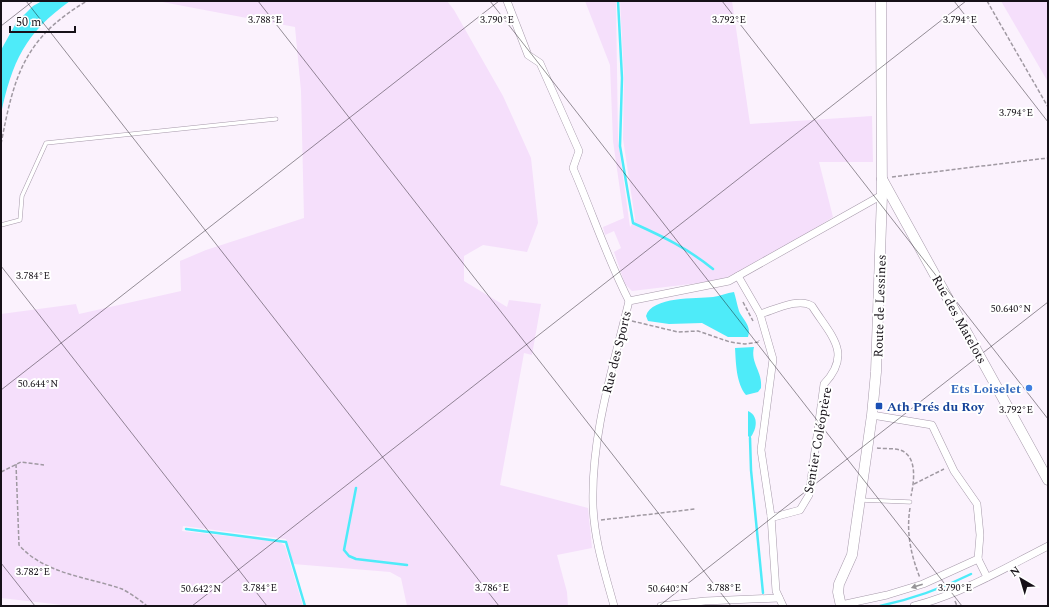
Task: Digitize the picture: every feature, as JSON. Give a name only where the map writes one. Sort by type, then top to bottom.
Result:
[{"type":"main road","name":"Route de Lessines","points":[[841,605],[838,592],[839,584],[852,555],[872,415],[878,329],[882,196],[881,1]]},
{"type":"main road","name":"Rue des Matelots","points":[[882,179],[1048,480]]},
{"type":"street","points":[[507,1],[528,55],[540,63],[579,151],[573,168],[598,227],[603,245],[629,301]]},
{"type":"street","name":"Rue des Sports","points":[[614,606],[600,556],[595,520],[593,505],[594,462],[600,420],[615,350],[629,301],[729,281],[882,196]]},
{"type":"street","points":[[738,276],[760,314],[773,359],[761,450],[771,516],[775,582],[779,598],[783,606]]},
{"type":"street","name":"Sentier Coléoptère","points":[[760,314],[800,303],[808,303],[812,306],[838,348],[839,357],[833,375],[824,384],[809,495],[800,510],[771,516]]},
{"type":"street","points":[[872,415],[932,425],[952,465],[977,504],[980,535],[978,560],[990,575]]},
{"type":"street","points":[[914,606],[935,600],[1048,546]]},
{"type":"street","points":[[841,605],[887,595],[923,584],[978,560]]},
{"type":"street","points":[[661,606],[705,601],[779,598]]},
{"type":"lane","points":[[1,225],[20,220],[22,196],[46,144],[276,120]]},
{"type":"lane","points":[[860,500],[910,502]]},
{"type":"path","points":[[1,144],[15,82],[32,48],[48,28],[69,11],[87,1]]},
{"type":"path","points":[[987,1],[1048,107]]},
{"type":"path","points":[[882,179],[1048,158]]},
{"type":"path","points":[[742,299],[755,324]]},
{"type":"path","points":[[625,318],[670,330],[698,331],[730,342],[745,344],[759,342],[758,336]]},
{"type":"path","points":[[1,472],[21,462],[44,465]]},
{"type":"path","points":[[16,464],[19,544],[23,549],[48,566],[123,590],[147,606]]},
{"type":"path","points":[[914,484],[952,465]]},
{"type":"path","points":[[595,520],[694,509]]},
{"type":"shaded area","points":[[157,1],[447,1],[454,10],[503,96],[531,158],[538,223],[527,252],[483,245],[464,256],[464,281],[507,307],[509,300],[541,304],[532,355],[524,353],[500,485],[588,508],[592,548],[557,555],[567,592],[568,606],[407,606],[401,578],[390,572],[293,564],[286,539],[183,526],[182,531],[280,542],[285,546],[303,606],[71,606],[1,598],[1,314],[76,304],[79,314],[181,291],[180,261],[206,250],[304,218],[301,91],[295,27]]},
{"type":"shaded area","points":[[585,1],[616,1],[618,140],[630,227],[635,219],[623,139],[624,78],[620,1],[732,1],[750,124],[872,116],[873,162],[819,162],[833,217],[762,261],[716,281],[632,291],[625,284],[614,252],[621,248],[614,231],[605,235],[603,227],[624,218],[613,141],[610,65]]},
{"type":"shaded area","points":[[1001,1],[1048,1],[1048,82]]},
{"type":"water","points":[[42,1],[70,1],[42,25],[31,37],[23,50],[10,79],[1,114],[1,50],[16,23],[33,6]]},
{"type":"water","points":[[734,292],[739,311],[748,326],[748,337],[728,337],[702,323],[669,324],[648,321],[646,316],[650,310],[665,302],[713,297]]},
{"type":"water","points":[[754,347],[753,353],[760,377],[761,388],[758,392],[746,395],[738,379],[735,348]]},
{"type":"water","points":[[748,411],[754,416],[756,423],[750,438],[748,436]]},
{"type":"waterway","points":[[618,1],[622,78],[620,146],[633,223],[675,243],[713,269]]},
{"type":"waterway","points":[[750,438],[751,470],[763,593]]},
{"type":"waterway","points":[[356,488],[344,550],[349,556],[356,559],[407,565]]},
{"type":"waterway","points":[[186,529],[286,542],[305,606]]},
{"type":"waterway","points":[[880,606],[926,593],[971,574]]},
{"type":"place","name":"Ets Loiselet","points":[[1029,388]]},
{"type":"place","name":"Ath Prés du Roy","points":[[879,406]]}]
